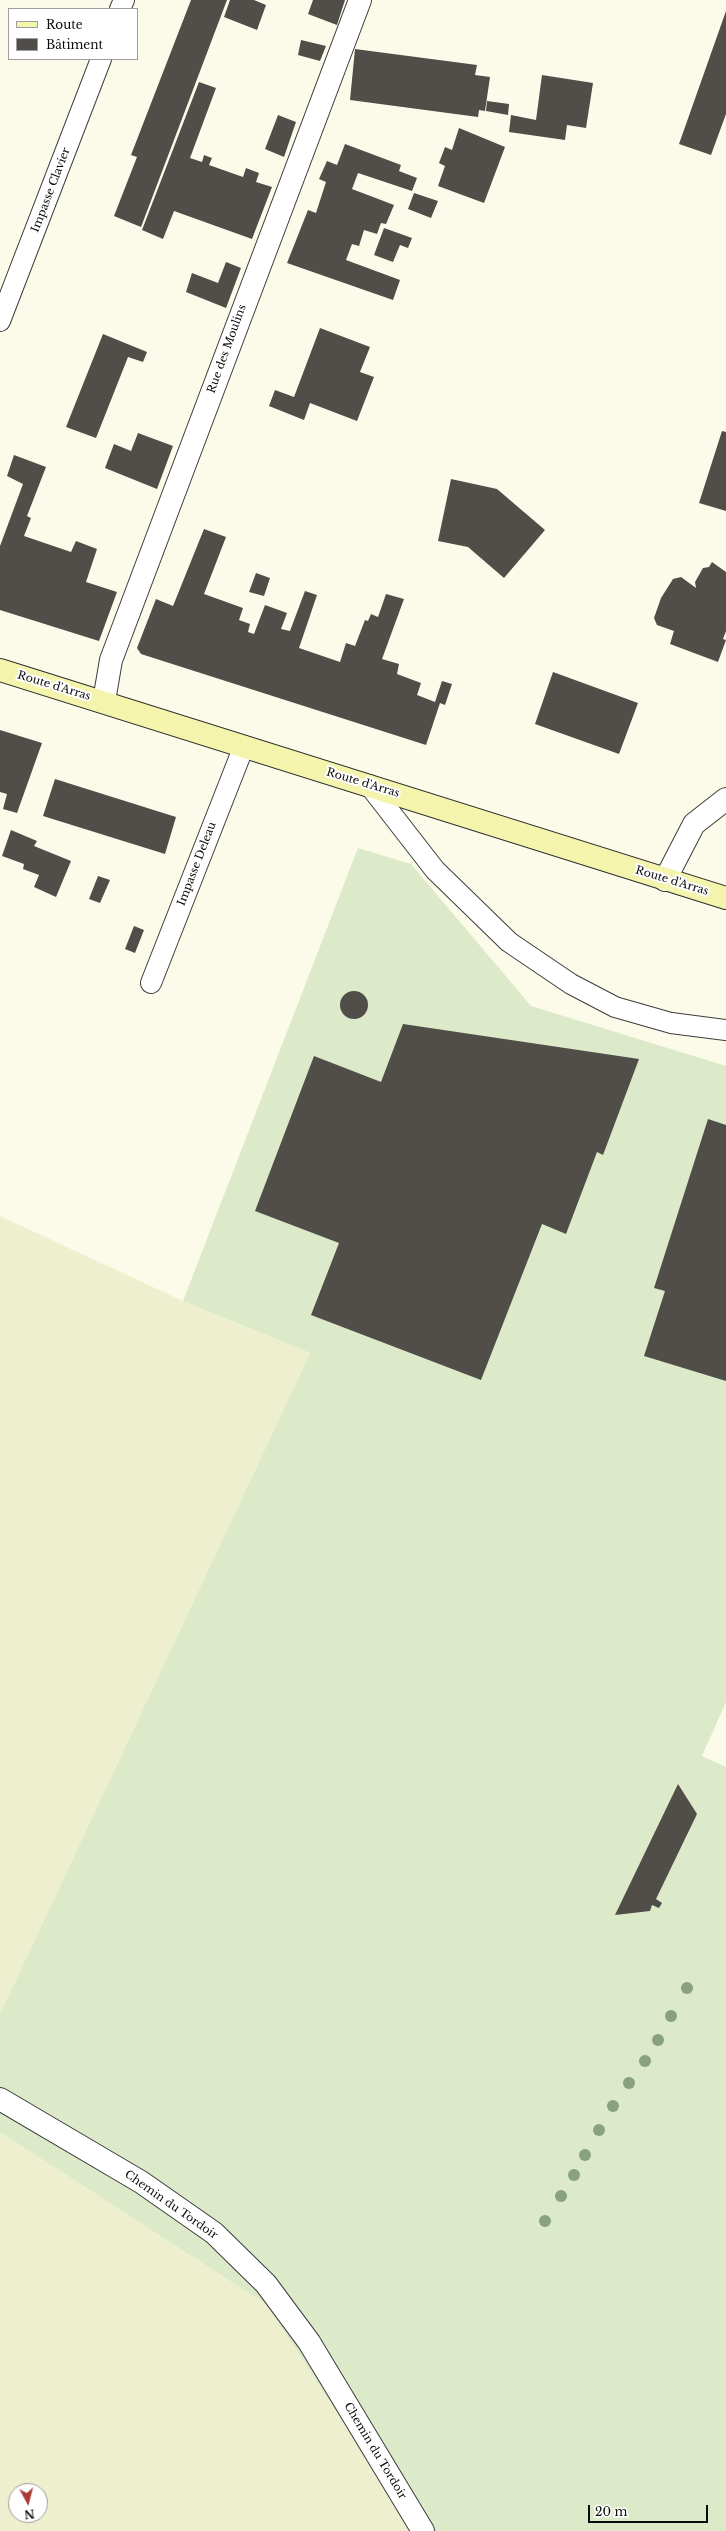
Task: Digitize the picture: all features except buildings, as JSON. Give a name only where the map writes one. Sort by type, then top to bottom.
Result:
[{"type":"main road","name":"Route d'Arras","points":[[0,670],[104,701],[665,880],[726,898]]},
{"type":"street","name":"Rue des Moulins","points":[[104,701],[111,660],[360,0]]},
{"type":"street","points":[[665,880],[694,824],[726,799]]},
{"type":"street","name":"Chemin du Tordoir","points":[[0,2099],[141,2182],[214,2233],[266,2284],[309,2342],[422,2531]]},
{"type":"lane","name":"Impasse Clavier","points":[[0,321],[102,60]]},
{"type":"lane","name":"Impasse Deleau","points":[[151,983],[244,746]]},
{"type":"lane","points":[[369,785],[435,870],[509,942],[571,984],[615,1007],[671,1023],[726,1030]]},
{"type":"green space","points":[[358,848],[411,864],[531,1006],[726,1066],[726,1702],[702,1756],[726,1767],[726,2531],[413,2531],[267,2305],[0,2132],[0,2014],[310,1353],[183,1301]]},
{"type":"green space","points":[[0,1216],[183,1301],[310,1353],[0,2014]]},
{"type":"green space","points":[[0,2132],[267,2305],[413,2531],[0,2531]]}]
